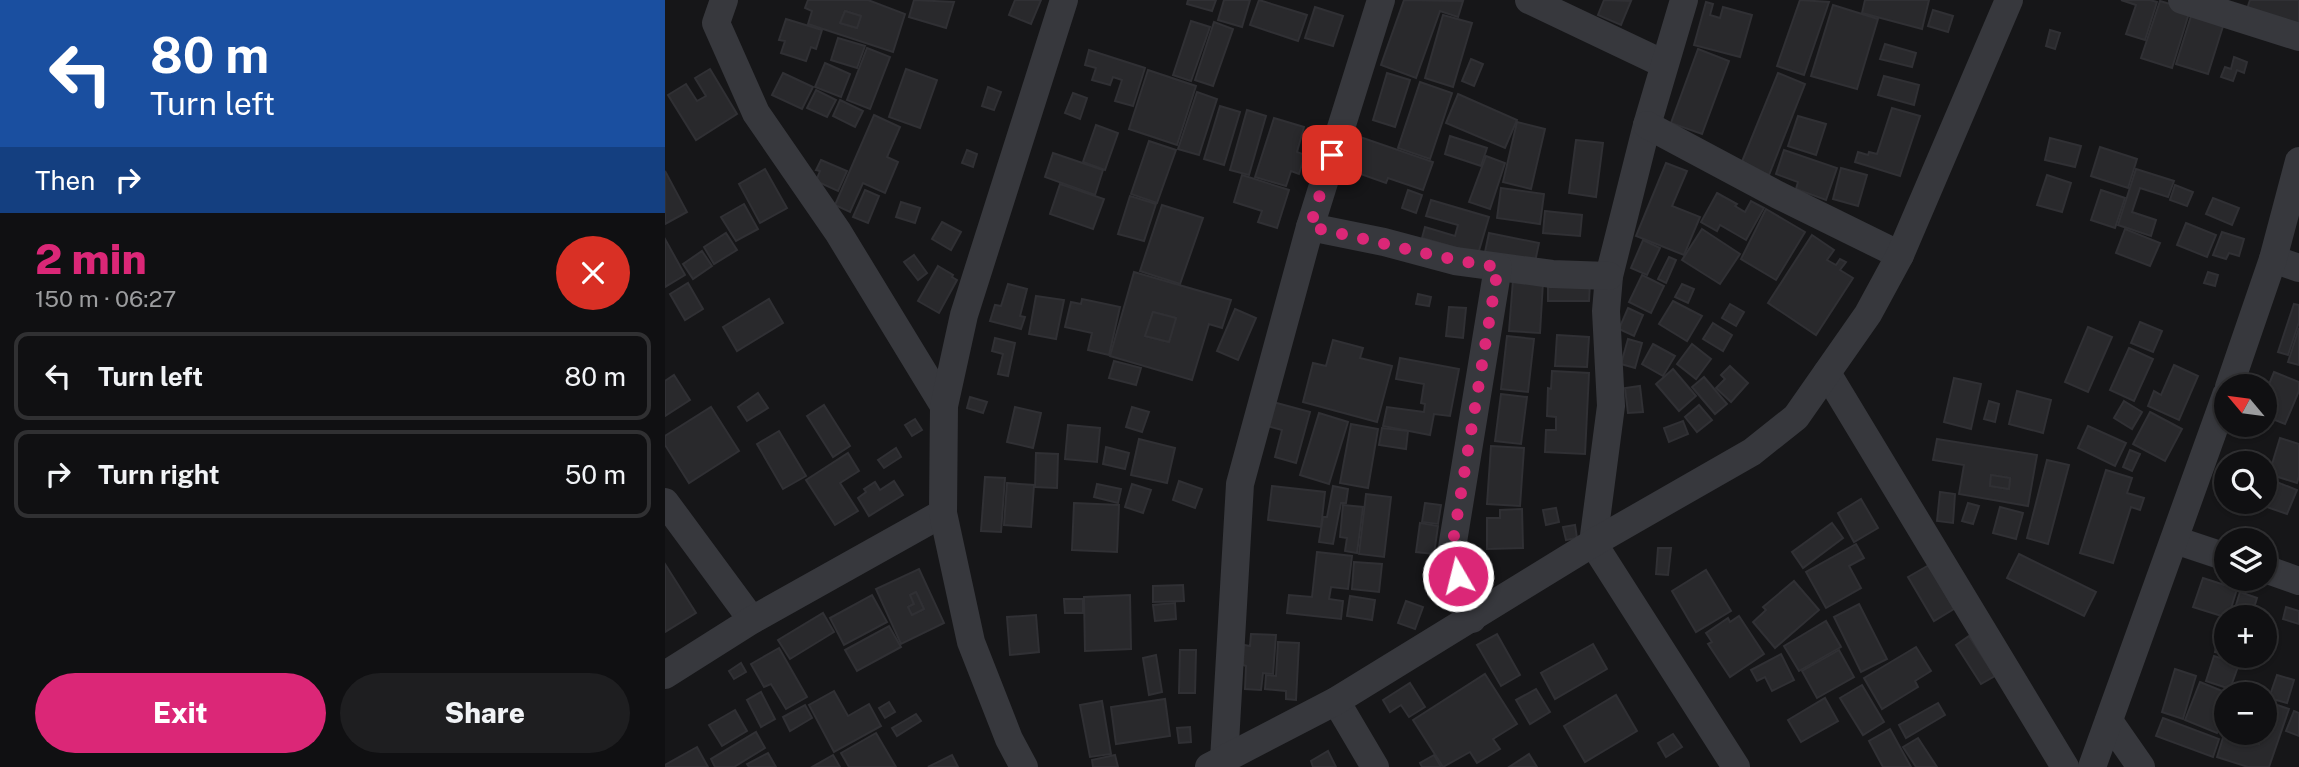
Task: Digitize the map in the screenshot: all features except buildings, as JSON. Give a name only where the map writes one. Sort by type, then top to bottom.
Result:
[{"type":"street","points":[[701,0],[720,12],[756,113],[838,232],[944,406]]},
{"type":"street","points":[[1024,767],[1009,739],[971,642],[943,513],[944,406],[964,315],[1064,0]]},
{"type":"street","points":[[1217,764],[1240,484],[1310,227],[1381,0]]},
{"type":"street","points":[[1529,0],[1664,64]]},
{"type":"street","points":[[1684,0],[1647,125],[1609,276],[1606,311],[1611,406],[1593,542],[1736,767]]},
{"type":"street","points":[[1217,764],[1336,701],[1593,542],[1752,452],[1796,417],[1868,314],[1900,254],[2009,0]]},
{"type":"street","points":[[2182,0],[2299,37]]},
{"type":"street","points":[[1647,125],[1778,195],[1900,254]]},
{"type":"street","points":[[2235,374],[2286,264],[2299,161]]},
{"type":"street","points":[[1310,227],[1384,242],[1455,261],[1552,274],[1609,276]]},
{"type":"street","points":[[1472,618],[1451,554],[1498,267]]},
{"type":"street","points":[[1827,373],[2065,767]]},
{"type":"street","points":[[2092,767],[2214,429]]},
{"type":"street","points":[[665,502],[752,620]]},
{"type":"street","points":[[665,675],[752,620],[943,513]]},
{"type":"street","points":[[2175,540],[2214,553]]},
{"type":"street","points":[[2277,573],[2299,581]]},
{"type":"street","points":[[1336,701],[1375,767]]},
{"type":"street","points":[[2109,722],[2141,767]]},
{"type":"route","points":[[1332,155],[1310,227],[1384,242],[1455,261],[1498,267],[1451,554],[1458,576]]}]
